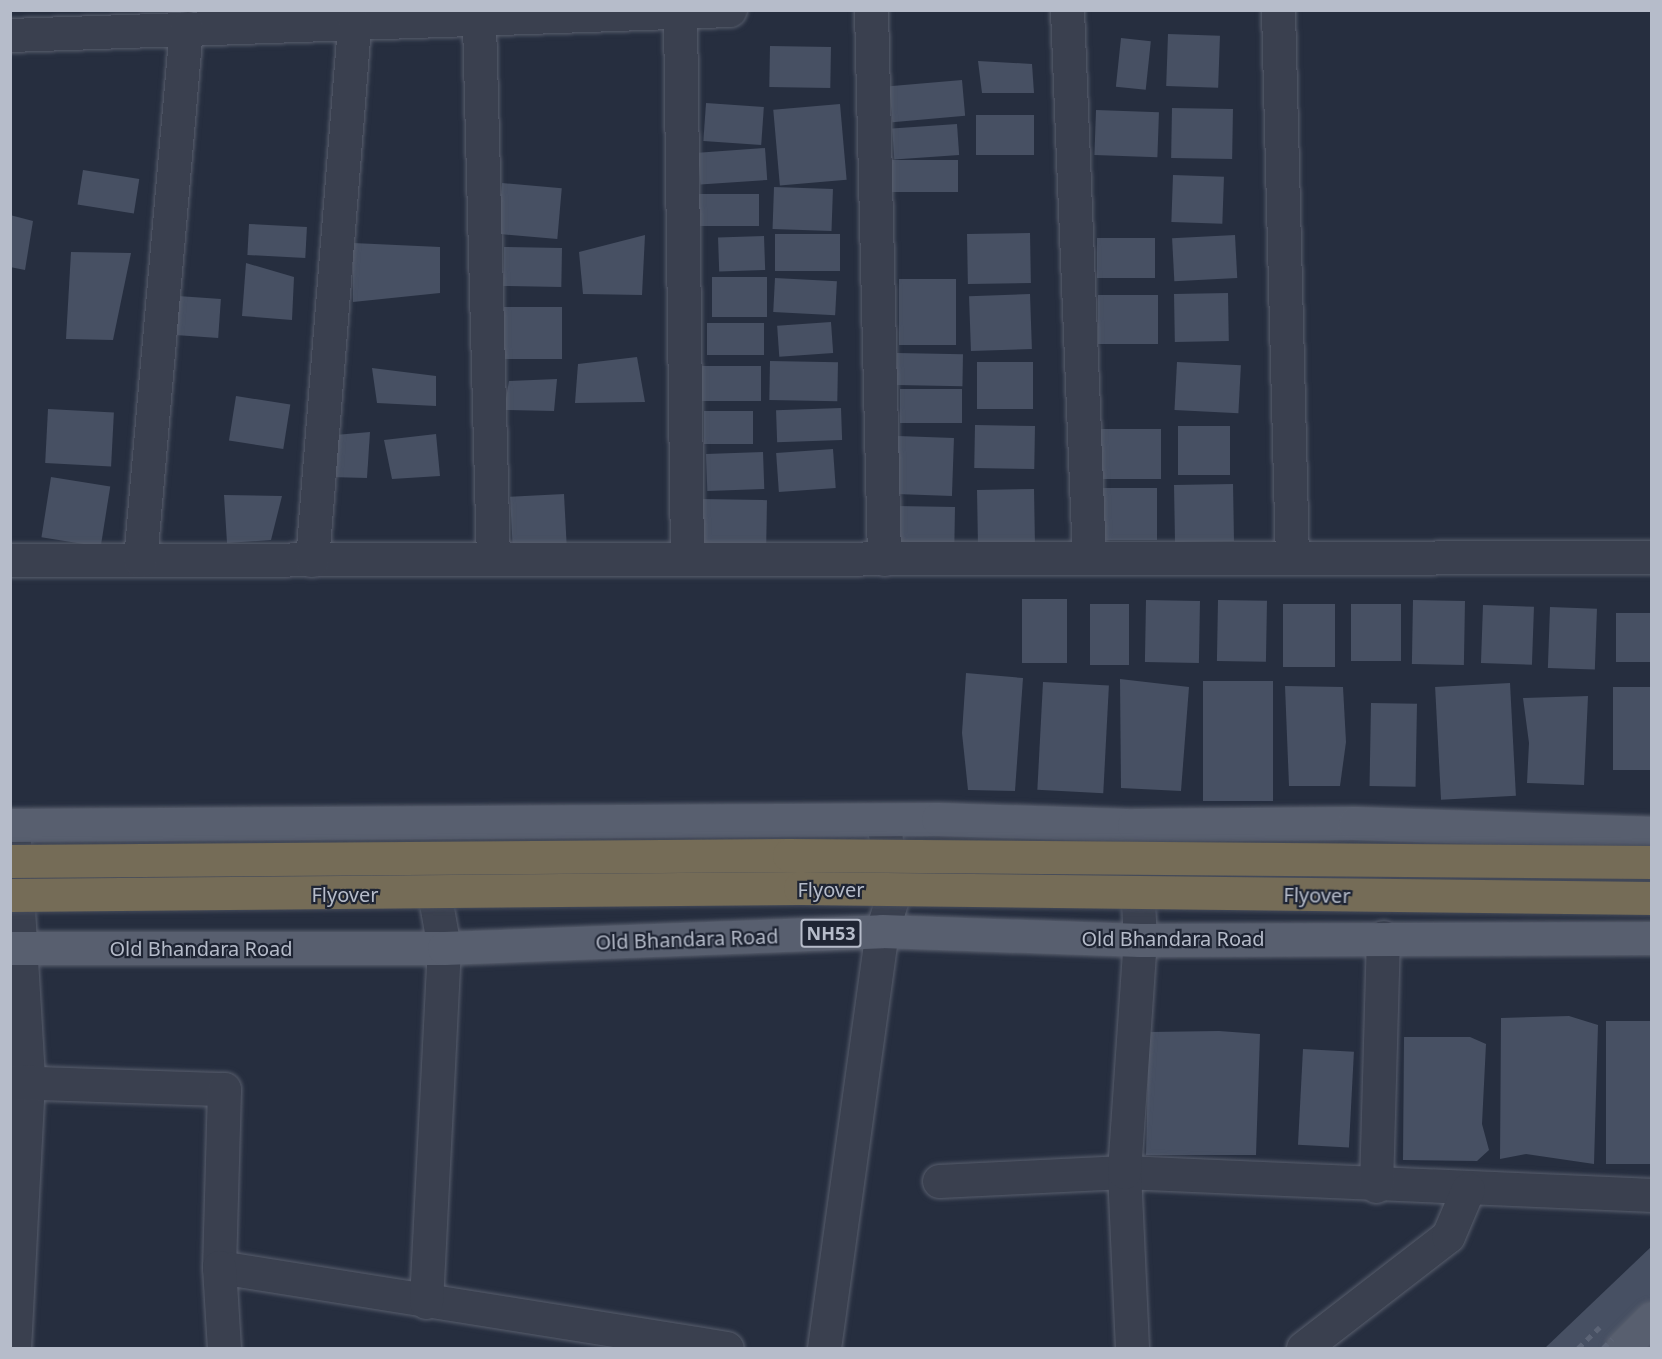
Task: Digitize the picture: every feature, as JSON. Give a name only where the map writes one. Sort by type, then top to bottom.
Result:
[{"type":"highway","name":"Flyover","points":[[10,861],[801,855],[1652,862]]},
{"type":"highway","name":"Flyover","points":[[10,896],[800,888],[1652,898]]},
{"type":"main road","points":[[12,825],[422,826],[883,821],[1134,825],[1355,823],[1652,833]]},
{"type":"main road","name":"Old Bhandara Road","points":[[16,947],[444,948],[882,932],[1140,940],[1383,937],[1652,938]]},
{"type":"main road","points":[[1622,1348],[1652,1318]]},
{"type":"street","points":[[26,26],[186,28],[354,26],[680,14],[730,10]]},
{"type":"street","points":[[871,10],[884,559]]},
{"type":"street","points":[[1067,10],[1089,558]]},
{"type":"street","points":[[1278,10],[1292,558]]},
{"type":"street","points":[[680,14],[687,559]]},
{"type":"street","points":[[479,22],[493,559]]},
{"type":"street","points":[[312,560],[354,26]]},
{"type":"street","points":[[140,560],[186,28]]},
{"type":"street","points":[[10,560],[1652,557]]},
{"type":"street","points":[[824,1348],[882,932],[894,892],[883,821]]},
{"type":"street","points":[[12,825],[19,1082],[14,1348]]},
{"type":"street","points":[[1132,1348],[1124,1172],[1140,940],[1134,825]]},
{"type":"street","points":[[422,826],[444,948],[426,1302]]},
{"type":"street","points":[[1376,1186],[1383,937]]},
{"type":"street","points":[[19,1082],[224,1089],[219,1267],[224,1348]]},
{"type":"street","points":[[939,1181],[1124,1172],[1376,1186],[1652,1195]]},
{"type":"street","points":[[1303,1348],[1448,1236],[1468,1189]]},
{"type":"street","points":[[219,1267],[426,1302],[727,1348]]},
{"type":"building","points":[[1168,34],[1220,36],[1218,88],[1166,86]]},
{"type":"building","points":[[1121,38],[1151,41],[1146,90],[1116,87]]},
{"type":"building","points":[[770,46],[831,47],[830,88],[769,87]]},
{"type":"building","points":[[978,61],[1032,64],[1034,93],[982,93]]},
{"type":"building","points":[[962,80],[965,116],[892,122],[889,86]]},
{"type":"building","points":[[706,103],[764,107],[761,145],[703,141]]},
{"type":"building","points":[[840,104],[847,180],[780,186],[773,110]]},
{"type":"building","points":[[1172,108],[1233,109],[1232,159],[1171,158]]},
{"type":"building","points":[[1096,110],[1159,112],[1157,157],[1094,155]]},
{"type":"building","points":[[976,115],[1034,115],[1034,155],[976,155]]},
{"type":"building","points":[[957,124],[959,155],[894,159],[892,129]]},
{"type":"building","points":[[765,148],[767,180],[700,185],[698,153]]},
{"type":"building","points":[[892,160],[958,160],[958,192],[892,192]]},
{"type":"building","points":[[83,170],[139,179],[134,213],[78,205]]},
{"type":"building","points":[[1173,175],[1224,177],[1222,224],[1171,222]]},
{"type":"building","points":[[502,183],[562,188],[557,239],[498,234]]},
{"type":"building","points":[[774,187],[833,189],[831,231],[773,229]]},
{"type":"building","points":[[699,194],[759,194],[759,226],[699,226]]},
{"type":"building","points":[[10,215],[33,221],[25,270],[10,267]]},
{"type":"building","points":[[249,224],[307,227],[305,258],[247,255]]},
{"type":"building","points":[[1030,233],[1031,283],[968,284],[967,234]]},
{"type":"building","points":[[775,234],[840,234],[840,271],[775,271]]},
{"type":"building","points":[[645,235],[642,295],[583,294],[579,252]]},
{"type":"building","points":[[1235,235],[1237,278],[1174,281],[1172,238]]},
{"type":"building","points":[[764,236],[765,270],[719,272],[718,238]]},
{"type":"building","points":[[1097,238],[1155,238],[1155,278],[1097,278]]},
{"type":"building","points":[[353,243],[440,247],[440,293],[353,302]]},
{"type":"building","points":[[504,247],[562,248],[561,287],[503,286]]},
{"type":"building","points":[[71,252],[131,253],[113,340],[66,339]]},
{"type":"building","points":[[246,263],[294,277],[292,320],[242,316]]},
{"type":"building","points":[[712,277],[767,277],[767,317],[712,317]]},
{"type":"building","points":[[775,278],[837,281],[835,315],[773,312]]},
{"type":"building","points":[[899,279],[956,279],[956,345],[899,345]]},
{"type":"building","points":[[1228,293],[1229,341],[1175,342],[1174,294]]},
{"type":"building","points":[[1030,294],[1032,349],[971,351],[969,296]]},
{"type":"building","points":[[1098,295],[1158,295],[1158,344],[1098,344]]},
{"type":"building","points":[[178,296],[221,299],[218,338],[175,335]]},
{"type":"building","points":[[504,307],[562,307],[562,359],[504,359]]},
{"type":"building","points":[[831,322],[833,353],[779,357],[777,326]]},
{"type":"building","points":[[707,323],[764,323],[764,355],[707,355]]},
{"type":"building","points":[[897,353],[963,354],[962,386],[896,385]]},
{"type":"building","points":[[637,357],[645,402],[575,403],[578,364]]},
{"type":"building","points":[[770,361],[838,362],[837,401],[769,400]]},
{"type":"building","points":[[977,362],[1033,362],[1033,409],[977,409]]},
{"type":"building","points":[[1177,362],[1241,365],[1238,413],[1174,410]]},
{"type":"building","points":[[698,366],[761,366],[761,401],[698,401]]},
{"type":"building","points":[[372,368],[436,376],[436,406],[377,403]]},
{"type":"building","points":[[557,379],[554,411],[504,410],[509,381]]},
{"type":"building","points":[[900,389],[962,389],[962,423],[900,423]]},
{"type":"building","points":[[236,396],[290,405],[283,449],[229,440]]},
{"type":"building","points":[[841,408],[842,440],[777,442],[776,410]]},
{"type":"building","points":[[48,409],[114,412],[111,466],[45,463]]},
{"type":"building","points":[[704,411],[753,411],[753,444],[704,444]]},
{"type":"building","points":[[975,425],[1035,426],[1034,469],[974,468]]},
{"type":"building","points":[[1178,426],[1230,426],[1230,475],[1178,475]]},
{"type":"building","points":[[1099,429],[1161,429],[1161,479],[1099,479]]},
{"type":"building","points":[[370,432],[367,478],[329,477],[335,435]]},
{"type":"building","points":[[436,434],[440,476],[392,479],[384,440]]},
{"type":"building","points":[[898,436],[954,438],[952,496],[896,494]]},
{"type":"building","points":[[833,449],[836,488],[779,492],[776,453]]},
{"type":"building","points":[[763,452],[764,489],[707,491],[706,454]]},
{"type":"building","points":[[51,477],[110,486],[101,547],[41,537]]},
{"type":"building","points":[[1233,484],[1234,541],[1175,542],[1174,485]]},
{"type":"building","points":[[1096,488],[1157,488],[1157,540],[1096,540]]},
{"type":"building","points":[[1034,489],[1035,543],[978,544],[977,490]]},
{"type":"building","points":[[564,494],[567,544],[513,547],[510,497]]},
{"type":"building","points":[[224,495],[282,496],[271,540],[227,543]]},
{"type":"building","points":[[700,499],[767,500],[766,553],[699,552]]},
{"type":"building","points":[[897,506],[955,507],[954,547],[896,546]]},
{"type":"building","points":[[1022,599],[1067,599],[1067,663],[1022,663]]},
{"type":"building","points":[[1146,600],[1200,601],[1199,663],[1145,662]]},
{"type":"building","points":[[1218,600],[1267,601],[1266,662],[1217,661]]},
{"type":"building","points":[[1413,600],[1465,601],[1464,665],[1412,664]]},
{"type":"building","points":[[1090,604],[1129,604],[1129,665],[1090,665]]},
{"type":"building","points":[[1283,604],[1335,604],[1335,667],[1283,667]]},
{"type":"building","points":[[1351,604],[1401,604],[1401,661],[1351,661]]},
{"type":"building","points":[[1483,605],[1534,607],[1532,665],[1481,663]]},
{"type":"building","points":[[1550,607],[1597,609],[1595,670],[1548,668]]},
{"type":"building","points":[[1616,613],[1652,613],[1652,662],[1616,662]]},
{"type":"building","points":[[966,673],[1023,678],[1015,791],[968,790],[962,733]]},
{"type":"building","points":[[1120,679],[1189,687],[1181,791],[1121,788]]},
{"type":"building","points":[[1203,681],[1273,681],[1273,801],[1203,801]]},
{"type":"building","points":[[1043,682],[1109,685],[1103,793],[1037,790]]},
{"type":"building","points":[[1510,683],[1516,796],[1441,800],[1435,687]]},
{"type":"building","points":[[1285,686],[1343,687],[1346,742],[1340,786],[1289,786]]},
{"type":"building","points":[[1613,687],[1652,687],[1652,770],[1613,770]]},
{"type":"building","points":[[1588,696],[1584,785],[1527,783],[1529,743],[1523,698]]},
{"type":"building","points":[[1371,703],[1417,704],[1416,787],[1370,786]]},
{"type":"building","points":[[1569,1016],[1598,1025],[1594,1164],[1526,1154],[1500,1159],[1501,1018]]},
{"type":"building","points":[[1606,1021],[1652,1021],[1652,1164],[1606,1164]]},
{"type":"building","points":[[1219,1031],[1260,1034],[1256,1155],[1146,1155],[1149,1032]]},
{"type":"building","points":[[1404,1037],[1470,1037],[1486,1044],[1482,1124],[1489,1150],[1477,1161],[1403,1160]]},
{"type":"building","points":[[1303,1049],[1354,1052],[1349,1148],[1298,1145]]},
{"type":"building","points":[[1652,1246],[1652,1348],[1545,1348]]},
{"type":"railway","points":[[1578,1348],[1600,1327]]},
{"type":"railway","points":[[1603,1348],[1612,1339]]}]
